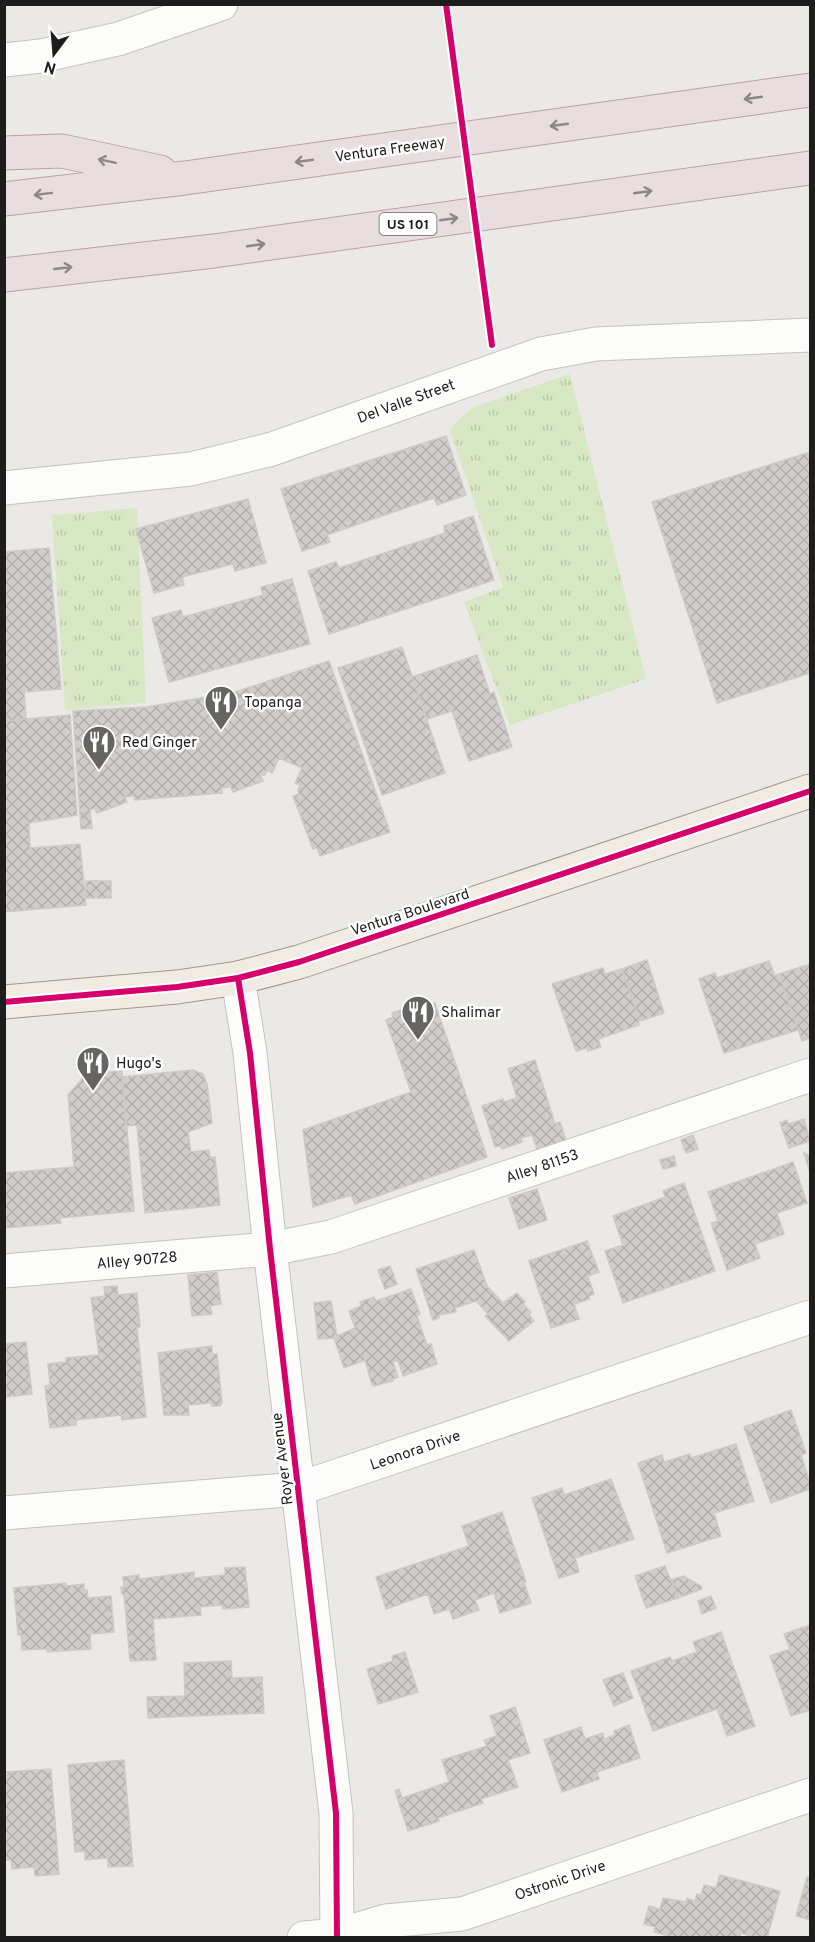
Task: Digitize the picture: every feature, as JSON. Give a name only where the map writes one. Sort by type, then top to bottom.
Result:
[{"type":"highway","name":"Ventura Freeway","points":[[4,199],[185,178],[810,90]]},
{"type":"highway","points":[[4,153],[62,151],[185,178]]},
{"type":"highway","name":"US 101","points":[[4,275],[214,251],[810,168]]},
{"type":"main road","name":"Ventura Boulevard","points":[[4,1002],[177,987],[238,978],[299,962],[810,792]]},
{"type":"street","points":[[4,60],[41,56],[118,39],[221,4]]},
{"type":"street","name":"Del Valle Street","points":[[4,488],[191,470],[272,449],[541,354],[596,344],[810,335]]},
{"type":"street","name":"Royer Avenue","points":[[238,978],[250,1053],[270,1249],[336,1813],[341,1937]]},
{"type":"street","name":"Alley 81153","points":[[270,1249],[331,1237],[810,1075]]},
{"type":"street","name":"Alley 90728","points":[[4,1271],[270,1249]]},
{"type":"street","name":"Leonora Drive","points":[[4,1513],[298,1489],[810,1317]]},
{"type":"street","name":"Ostronic Drive","points":[[304,1938],[341,1937],[386,1921],[462,1914],[810,1795]]},
{"type":"green space","points":[[570,374],[646,679],[510,725],[464,602],[503,587],[450,431],[454,424],[473,407]]},
{"type":"green space","points":[[137,508],[146,703],[65,710],[52,515]]},
{"type":"building","points":[[446,436],[466,495],[437,505],[434,498],[327,535],[330,542],[302,551],[281,489]]},
{"type":"building","points":[[810,452],[810,673],[717,703],[652,502]]},
{"type":"building","points":[[248,499],[266,563],[235,571],[233,564],[182,577],[184,585],[154,593],[136,529]]},
{"type":"building","points":[[473,516],[494,580],[329,634],[308,571],[336,562],[339,568],[445,533],[444,526]]},
{"type":"building","points":[[49,548],[61,689],[24,692],[26,719],[4,721],[4,552]]},
{"type":"building","points":[[292,579],[310,644],[169,682],[152,618],[181,610],[183,617],[263,595],[261,587]]},
{"type":"building","points":[[402,647],[445,773],[382,795],[338,668]]},
{"type":"building","points":[[477,655],[490,694],[494,692],[512,747],[469,761],[452,711],[427,719],[412,677]]},
{"type":"building","points":[[329,661],[390,832],[320,856],[317,848],[313,849],[293,796],[299,794],[300,785],[295,783],[302,768],[279,758],[272,773],[267,770],[265,775],[260,775],[263,781],[233,792],[230,786],[222,787],[222,793],[135,800],[134,796],[125,797],[127,802],[97,813],[95,808],[90,810],[92,828],[81,829],[73,711],[146,707],[232,693]]},
{"type":"building","points":[[70,715],[77,815],[29,823],[30,848],[80,844],[86,905],[4,912],[4,721]]},
{"type":"building","points":[[86,881],[111,881],[111,898],[86,898]]},
{"type":"building","points":[[647,960],[664,1013],[640,1021],[622,969]]},
{"type":"building","points":[[769,961],[775,976],[779,974],[798,1030],[724,1053],[699,979],[715,973],[717,978]]},
{"type":"building","points":[[810,964],[810,1038],[802,1041],[779,974]]},
{"type":"building","points":[[603,968],[605,974],[622,969],[640,1021],[639,1025],[598,1039],[601,1047],[588,1051],[587,1048],[576,1051],[552,984]]},
{"type":"building","points":[[435,1003],[487,1157],[355,1204],[351,1195],[313,1207],[303,1130],[411,1092],[386,1020],[393,1017],[392,1013],[416,1005],[418,1008]]},
{"type":"building","points":[[535,1060],[555,1124],[560,1122],[567,1143],[538,1152],[532,1135],[521,1138],[522,1142],[502,1149],[501,1146],[495,1147],[482,1106],[503,1099],[504,1102],[517,1098],[508,1069]]},
{"type":"building","points":[[193,1070],[203,1074],[207,1084],[212,1123],[188,1132],[191,1152],[209,1150],[210,1158],[215,1157],[220,1205],[145,1213],[137,1125],[126,1126],[122,1077]]},
{"type":"building","points":[[122,1071],[134,1211],[60,1218],[61,1223],[4,1228],[4,1173],[74,1167],[68,1095],[86,1074]]},
{"type":"building","points":[[804,1119],[810,1141],[789,1148],[780,1123],[787,1120],[788,1124]]},
{"type":"building","points":[[693,1135],[698,1149],[686,1153],[681,1140]]},
{"type":"building","points":[[804,1153],[810,1156],[810,1172]]},
{"type":"building","points":[[674,1156],[676,1166],[663,1169],[660,1160]]},
{"type":"building","points":[[793,1162],[807,1203],[777,1213],[784,1234],[755,1244],[760,1258],[727,1270],[711,1223],[718,1221],[708,1192]]},
{"type":"building","points":[[684,1183],[715,1271],[623,1303],[605,1251],[623,1245],[613,1216],[665,1197],[663,1191]]},
{"type":"building","points":[[537,1189],[547,1220],[519,1229],[509,1198]]},
{"type":"building","points":[[587,1241],[599,1272],[588,1276],[594,1294],[589,1296],[590,1299],[574,1304],[579,1319],[551,1328],[529,1261]]},
{"type":"building","points":[[474,1250],[487,1286],[503,1303],[517,1293],[531,1312],[529,1315],[534,1321],[509,1341],[485,1316],[488,1314],[476,1301],[455,1308],[456,1312],[439,1315],[439,1318],[433,1320],[416,1269]]},
{"type":"building","points":[[390,1266],[397,1284],[385,1289],[378,1270]]},
{"type":"building","points":[[217,1272],[221,1304],[210,1306],[212,1314],[192,1316],[188,1275]]},
{"type":"building","points":[[117,1286],[118,1295],[137,1293],[140,1327],[137,1327],[146,1417],[122,1420],[121,1415],[76,1420],[76,1425],[50,1428],[45,1386],[50,1385],[48,1364],[66,1362],[66,1358],[99,1355],[91,1298],[105,1296],[104,1287]]},
{"type":"building","points":[[411,1289],[427,1345],[431,1344],[437,1364],[403,1376],[398,1360],[393,1362],[398,1377],[393,1381],[374,1386],[365,1360],[344,1368],[334,1338],[318,1339],[314,1303],[331,1301],[337,1336],[355,1328],[349,1311],[361,1306],[360,1302],[374,1297],[376,1301]]},
{"type":"building","points":[[26,1342],[32,1394],[5,1397],[4,1410],[4,1344]]},
{"type":"building","points":[[212,1346],[212,1354],[217,1354],[222,1403],[220,1406],[212,1406],[211,1403],[188,1405],[189,1415],[164,1415],[158,1353]]},
{"type":"building","points":[[791,1410],[806,1453],[801,1455],[810,1489],[771,1503],[744,1427]]},
{"type":"building","points":[[736,1444],[754,1501],[714,1513],[721,1536],[667,1553],[638,1463],[662,1455],[664,1462],[690,1454],[691,1458]]},
{"type":"building","points":[[611,1479],[634,1539],[575,1558],[579,1572],[559,1578],[532,1498],[562,1488],[564,1495]]},
{"type":"building","points":[[502,1512],[531,1603],[500,1613],[494,1593],[475,1600],[479,1610],[453,1619],[449,1609],[434,1614],[428,1594],[386,1609],[376,1577],[469,1546],[462,1526]]},
{"type":"building","points":[[665,1566],[678,1598],[646,1608],[635,1576]]},
{"type":"building","points":[[245,1567],[249,1607],[223,1609],[222,1605],[200,1607],[201,1615],[153,1619],[156,1660],[130,1661],[124,1594],[122,1594],[121,1587],[124,1587],[123,1577],[139,1575],[139,1579],[194,1572],[194,1578],[225,1575],[225,1568]]},
{"type":"building","points":[[683,1576],[701,1586],[702,1589],[678,1598],[671,1580]]},
{"type":"building","points":[[66,1583],[66,1586],[84,1584],[88,1598],[111,1596],[114,1632],[90,1634],[91,1649],[47,1652],[47,1649],[22,1650],[21,1635],[18,1635],[14,1588]]},
{"type":"building","points":[[711,1596],[716,1608],[702,1614],[698,1601]]},
{"type":"building","points":[[810,1625],[810,1710],[791,1716],[770,1656],[790,1649],[784,1634]]},
{"type":"building","points":[[721,1632],[755,1726],[727,1736],[717,1709],[653,1731],[631,1671],[670,1657],[672,1661],[697,1652],[693,1642]]},
{"type":"building","points":[[405,1652],[418,1692],[378,1704],[367,1669],[393,1661],[392,1656]]},
{"type":"building","points":[[231,1661],[232,1678],[262,1677],[264,1713],[148,1718],[147,1697],[185,1696],[184,1663]]},
{"type":"building","points":[[623,1673],[633,1698],[614,1706],[603,1680]]},
{"type":"building","points":[[515,1707],[530,1753],[508,1760],[518,1787],[481,1799],[483,1803],[408,1831],[395,1791],[399,1789],[402,1798],[449,1782],[442,1760],[487,1746],[484,1740],[497,1736],[490,1716]]},
{"type":"building","points":[[629,1725],[640,1758],[597,1772],[599,1779],[562,1792],[544,1740],[581,1727],[585,1739],[603,1733],[604,1739],[615,1735],[614,1731]]},
{"type":"building","points":[[124,1760],[133,1866],[108,1867],[108,1858],[85,1860],[85,1851],[75,1852],[68,1765]]},
{"type":"building","points":[[51,1769],[59,1874],[35,1876],[34,1867],[12,1869],[11,1860],[4,1860],[4,1772]]},
{"type":"building","points":[[720,1875],[780,1891],[767,1938],[757,1938],[741,1933],[739,1938],[675,1938],[654,1932],[655,1927],[644,1924],[649,1906],[660,1909],[663,1898],[686,1902],[687,1898],[695,1901],[697,1894],[701,1895],[704,1885],[716,1888]]},
{"type":"building","points":[[807,1877],[810,1878],[810,1920],[796,1916]]},
{"type":"cycle path","points":[[446,4],[492,345]]},
{"type":"cycle path","points":[[4,1002],[177,987],[238,978],[299,962],[810,791]]},
{"type":"cycle path","points":[[238,978],[250,1053],[270,1249],[336,1813],[337,1938]]},
{"type":"place","name":"Topanga","points":[[221,731]]},
{"type":"place","name":"Red Ginger","points":[[99,771]]},
{"type":"place","name":"Shalimar","points":[[418,1041]]},
{"type":"place","name":"Hugo's","points":[[93,1092]]}]
